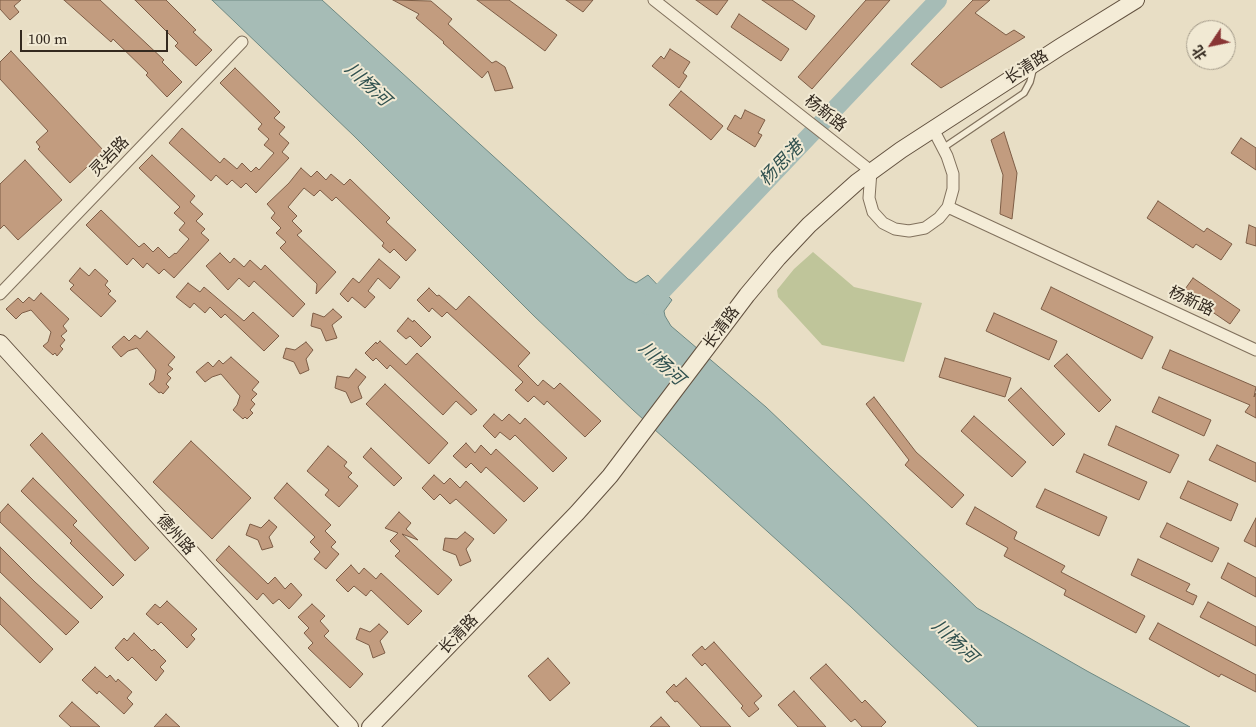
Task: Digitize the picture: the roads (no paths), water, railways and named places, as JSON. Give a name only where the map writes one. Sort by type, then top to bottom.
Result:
[{"type":"main road","name":"长清路","points":[[370,727],[577,513],[610,476],[747,295],[778,258],[842,194],[933,129],[1034,63],[1136,0]]},
{"type":"main road","name":"德州路","points":[[0,343],[350,727]]},
{"type":"street","name":"杨新路","points":[[654,0],[872,171]]},
{"type":"street","name":"灵岩路","points":[[0,294],[242,42]]},
{"type":"street","points":[[872,171],[869,198],[873,212],[883,223],[895,229],[909,231],[925,228],[939,218],[948,207],[953,189],[953,174],[933,129]]},
{"type":"street","name":"杨新路","points":[[948,207],[1256,350]]},
{"type":"lane","points":[[943,148],[1024,93],[1030,82],[1034,63]]},
{"type":"water","name":"川杨河","points":[[212,0],[322,0],[628,279],[636,283],[648,275],[672,300],[664,311],[671,326],[766,407],[977,608],[1190,727],[978,727],[851,607],[633,410],[534,316],[354,136]]},
{"type":"waterway","name":"杨思港","points":[[648,306],[938,0]]}]
